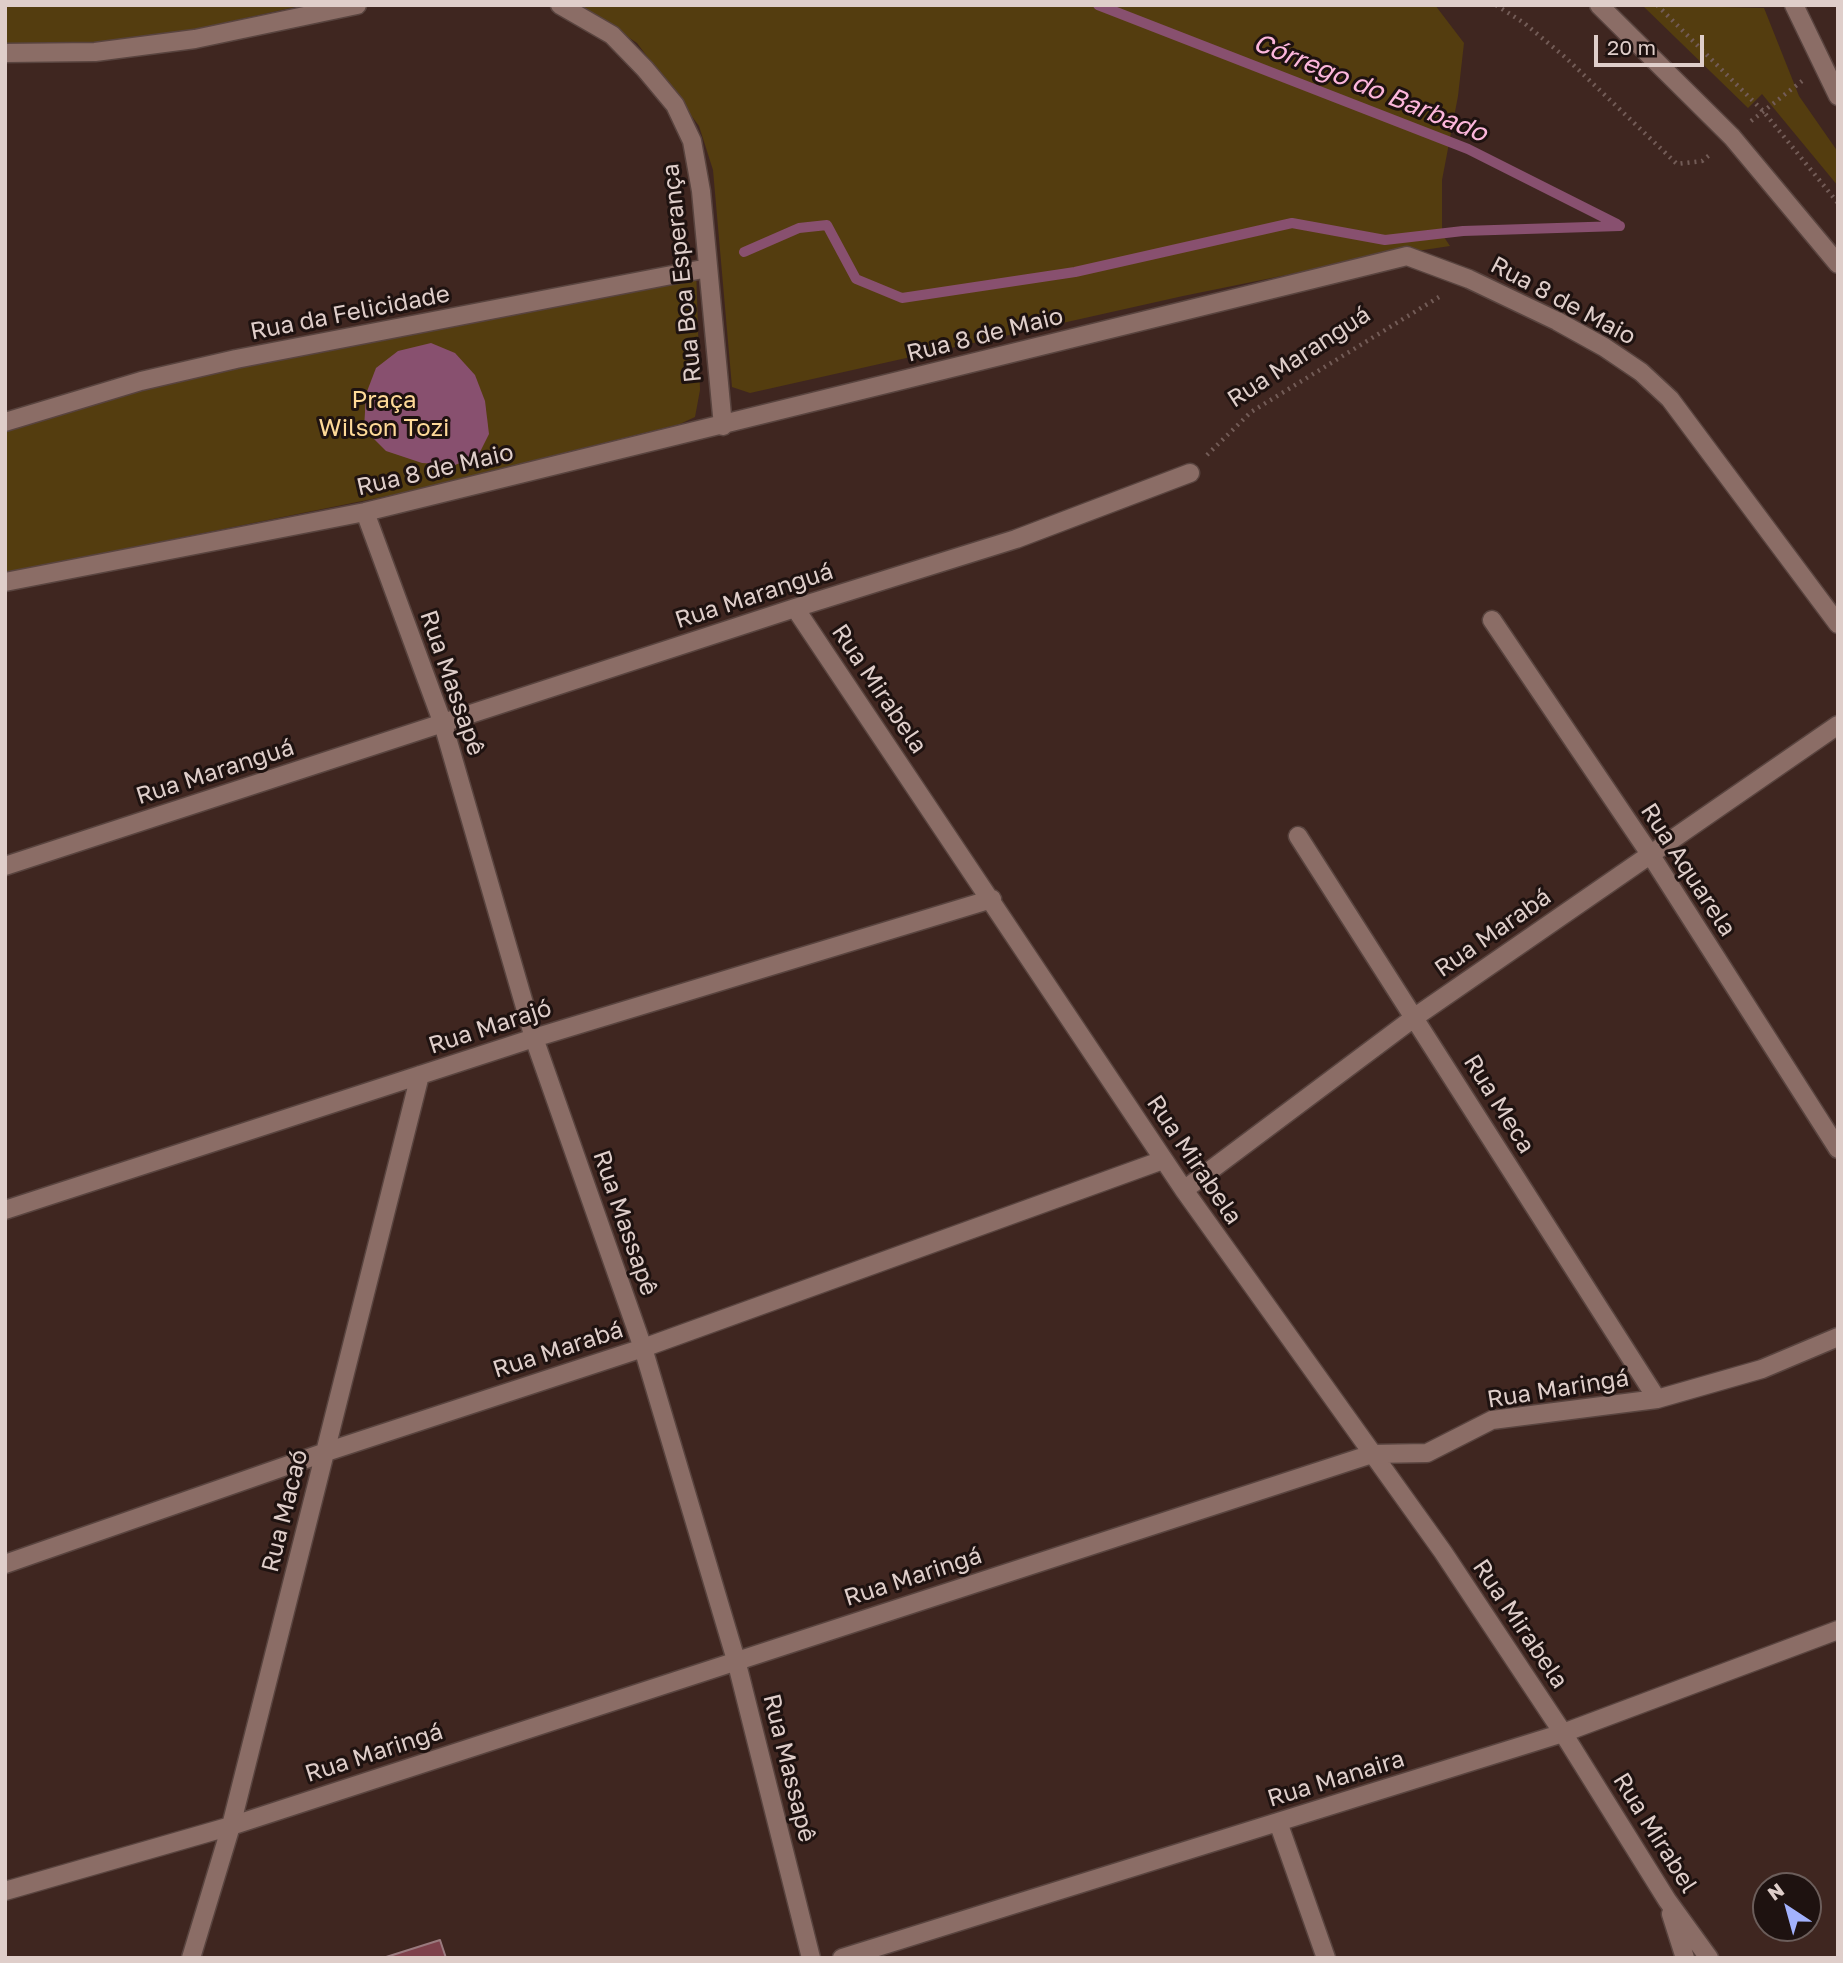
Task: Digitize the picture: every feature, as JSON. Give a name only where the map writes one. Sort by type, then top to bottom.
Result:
[{"type":"street","points":[[5,53],[95,52],[195,39],[357,5]]},
{"type":"street","name":"Rua Boa Esperança","points":[[560,5],[612,35],[675,105],[692,141],[701,191],[723,426]]},
{"type":"street","points":[[1599,5],[1732,136],[1838,264]]},
{"type":"street","points":[[1794,5],[1838,96]]},
{"type":"street","name":"Rua 8 de Maio","points":[[5,582],[365,512],[1407,256],[1469,279],[1604,347],[1641,372],[1670,399],[1838,624]]},
{"type":"street","name":"Rua da Felicidade","points":[[5,422],[141,381],[236,359],[708,268]]},
{"type":"street","name":"Rua Maranguá","points":[[5,866],[795,608],[1016,539],[1189,473]]},
{"type":"street","name":"Rua Massapê","points":[[365,512],[443,724],[534,1038],[643,1348],[736,1660],[811,1958]]},
{"type":"street","name":"Rua Mirabela","points":[[795,608],[992,899],[1163,1160],[1443,1552],[1563,1733]]},
{"type":"street","name":"Rua Aquarela","points":[[1492,621],[1650,854],[1838,1149]]},
{"type":"street","name":"Rua Marabá","points":[[1184,1190],[1415,1017],[1838,725]]},
{"type":"street","name":"Rua Meca","points":[[1298,836],[1657,1399]]},
{"type":"street","name":"Rua Marajó","points":[[5,1210],[534,1038],[992,899]]},
{"type":"street","name":"Rua Macaó","points":[[191,1958],[231,1826],[420,1075]]},
{"type":"street","name":"Rua Marabá","points":[[5,1564],[326,1452],[643,1348],[1163,1160]]},
{"type":"street","name":"Rua Maringá","points":[[5,1891],[231,1826],[1372,1454],[1427,1453],[1492,1420],[1657,1399],[1762,1369],[1838,1337]]},
{"type":"street","name":"Rua Manaira","points":[[842,1958],[1563,1733],[1838,1630]]},
{"type":"street","name":"Rua Mirabel","points":[[1563,1733],[1667,1900],[1709,1958]]},
{"type":"street","points":[[1278,1822],[1326,1958]]},
{"type":"street","points":[[1667,1900],[1685,1958]]},
{"type":"path","points":[[1496,5],[1524,23],[1565,57],[1677,164],[1702,161],[1822,65]]},
{"type":"path","points":[[1657,5],[1763,111],[1838,202]]},
{"type":"path","name":"Rua Maranguá","points":[[1189,473],[1251,412],[1469,279]]},
{"type":"green space","points":[[5,5],[304,5],[192,30],[50,52],[5,48]]},
{"type":"green space","points":[[579,5],[1435,5],[1464,43],[1458,96],[1442,180],[1442,234],[1450,246],[1370,258],[1183,296],[750,393],[732,387],[713,170],[699,126],[637,43]]},
{"type":"green space","points":[[1642,5],[1764,8],[1799,96],[1838,152],[1838,186],[1762,94],[1748,108]]},
{"type":"green space","name":"Praça Wilson Tozi","points":[[696,268],[700,390],[695,417],[680,424],[402,493],[5,573],[5,429],[116,392]]},
{"type":"shaded area","points":[[431,343],[455,353],[475,375],[485,401],[489,434],[478,456],[455,465],[422,463],[386,451],[364,429],[366,394],[376,368],[398,351]]},
{"type":"building","points":[[440,1940],[446,1958],[383,1958]]},
{"type":"waterway","name":"Córrego do Barbado","points":[[1098,5],[1468,149],[1617,224]]},
{"type":"waterway","points":[[744,252],[799,228],[827,225],[856,279],[902,298],[1075,272],[1292,223],[1385,240],[1463,231],[1620,226]]}]
